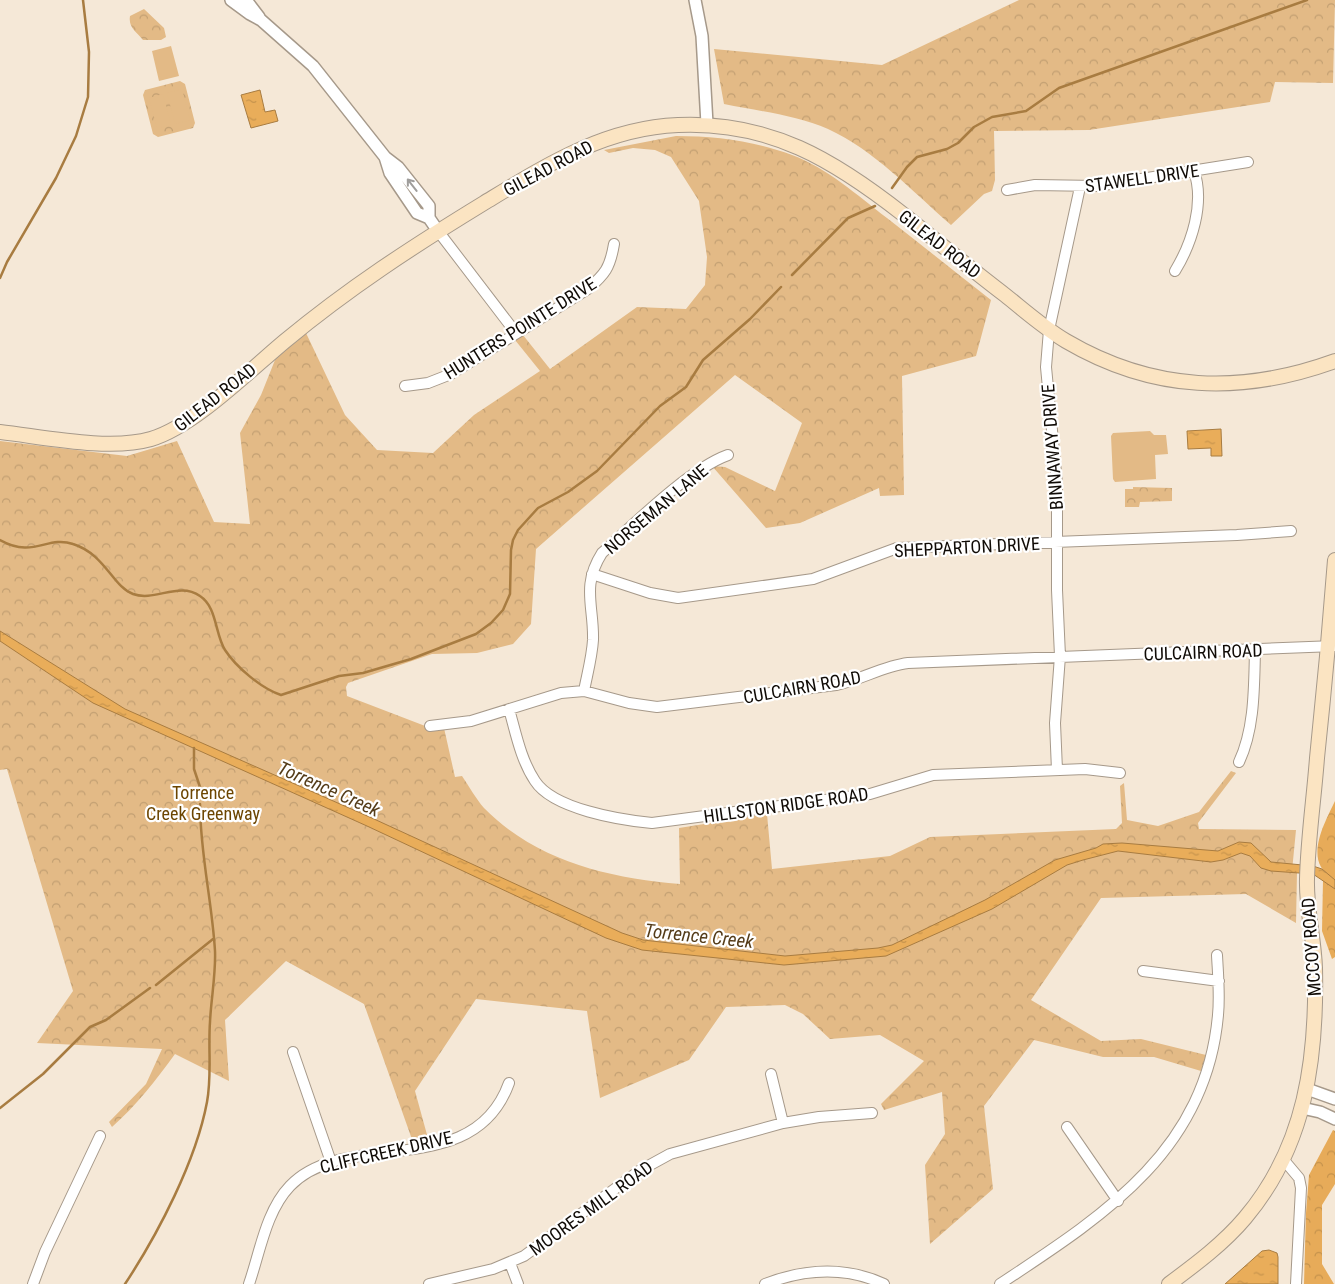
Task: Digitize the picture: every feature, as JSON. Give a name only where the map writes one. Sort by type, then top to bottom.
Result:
[{"type":"main road","name":"GILEAD ROAD","points":[[0,432],[111,444],[139,442],[166,434],[197,414],[360,282],[438,230],[577,149],[629,131],[667,126],[707,124],[741,128],[773,137],[839,166],[1049,330],[1108,362],[1147,375],[1211,385],[1265,381],[1335,361]]},
{"type":"main road","name":"MCCOY ROAD","points":[[1169,1284],[1210,1252],[1246,1217],[1283,1159],[1307,1089],[1314,1046],[1316,1010],[1315,964],[1307,881],[1308,855],[1332,646],[1335,560]]},
{"type":"street","points":[[231,0],[261,20]]},
{"type":"street","points":[[246,0],[261,20],[313,66],[385,157],[398,167],[429,206],[429,218],[516,333]]},
{"type":"street","points":[[695,0],[702,36],[707,124]]},
{"type":"street","name":"STAWELL DRIVE","points":[[1007,190],[1035,185],[1097,186],[1248,162]]},
{"type":"street","points":[[1175,271],[1185,253],[1195,218],[1198,195],[1194,171]]},
{"type":"street","name":"BINNAWAY DRIVE","points":[[1057,770],[1055,723],[1060,656],[1056,542],[1057,482],[1046,367],[1049,330],[1080,186]]},
{"type":"street","name":"HUNTERS POINTE DRIVE","points":[[405,386],[442,378],[588,290],[611,263],[614,244]]},
{"type":"street","name":"NORSEMAN LANE","points":[[584,691],[593,641],[588,595],[592,574],[602,553],[690,477],[715,459],[728,455]]},
{"type":"street","name":"SHEPPARTON DRIVE","points":[[592,574],[650,593],[678,598],[813,579],[897,548],[1237,535],[1291,531]]},
{"type":"street","name":"CULCAIRN ROAD","points":[[430,726],[464,723],[561,693],[584,691],[644,706],[678,706],[852,682],[902,664],[1332,646]]},
{"type":"street","points":[[1239,762],[1247,741],[1250,724],[1255,650]]},
{"type":"street","name":"HILLSTON RIDGE ROAD","points":[[509,709],[522,756],[536,783],[545,792],[570,804],[631,821],[666,821],[816,803],[881,792],[933,775],[1092,769],[1120,773]]},
{"type":"street","points":[[1000,1284],[1118,1201],[1143,1177],[1179,1130],[1199,1090],[1214,1044],[1218,1017],[1219,981],[1217,954]]},
{"type":"street","points":[[1143,971],[1219,981]]},
{"type":"street","points":[[294,1052],[331,1162]]},
{"type":"street","points":[[770,1074],[783,1123]]},
{"type":"street","name":"CLIFFCREEK DRIVE","points":[[249,1284],[270,1219],[284,1194],[297,1179],[331,1162],[411,1150],[450,1139],[469,1131],[489,1118],[499,1107],[509,1083]]},
{"type":"street","points":[[1307,1089],[1335,1099]]},
{"type":"street","points":[[1302,1108],[1320,1112],[1335,1119]]},
{"type":"street","name":"MOORES MILL ROAD","points":[[429,1284],[510,1263],[540,1247],[639,1171],[654,1162],[695,1146],[783,1123],[819,1117],[872,1113]]},
{"type":"street","points":[[1067,1127],[1118,1201]]},
{"type":"street","points":[[33,1284],[45,1252],[100,1136]]},
{"type":"street","points":[[1283,1159],[1299,1178],[1301,1188],[1296,1284]]},
{"type":"street","points":[[510,1263],[518,1284]]},
{"type":"street","points":[[765,1284],[792,1275],[822,1271],[850,1274],[884,1284]]},
{"type":"green space","points":[[1019,0],[1335,0],[1333,83],[1275,82],[1270,102],[1089,130],[994,131],[995,180],[992,191],[984,194],[951,225],[892,172],[845,138],[828,129],[803,120],[724,104],[714,49],[882,65]]},
{"type":"green space","points":[[144,9],[164,28],[166,37],[161,40],[143,40],[134,30],[130,24],[130,16]]},
{"type":"green space","points":[[171,46],[179,76],[159,81],[152,51]]},
{"type":"green space","points":[[180,81],[185,84],[195,123],[193,128],[158,137],[153,134],[143,95],[145,90]]},
{"type":"green space","points":[[182,89],[190,120],[175,124],[167,93]]},
{"type":"green space","points":[[163,94],[171,125],[157,128],[149,98]]},
{"type":"green space","name":"Torrence Creek Greenway","points":[[676,136],[720,138],[749,143],[778,150],[805,160],[853,191],[991,300],[976,356],[902,376],[904,495],[880,496],[879,488],[800,523],[766,528],[712,466],[725,467],[775,491],[802,423],[735,375],[536,549],[531,624],[513,644],[477,653],[432,654],[348,683],[346,687],[347,696],[433,729],[444,728],[455,777],[462,776],[484,808],[504,826],[550,854],[600,871],[627,877],[680,884],[679,828],[767,814],[772,869],[890,856],[930,837],[1116,829],[1122,823],[1120,786],[1124,783],[1127,820],[1158,826],[1199,812],[1231,771],[1236,773],[1198,823],[1199,829],[1296,830],[1292,871],[1297,872],[1296,923],[1246,894],[1101,898],[1031,1000],[1101,1041],[1141,1039],[1206,1055],[1201,1071],[1154,1057],[1103,1057],[1034,1040],[984,1106],[993,1189],[930,1244],[925,1165],[945,1134],[942,1092],[884,1110],[881,1104],[924,1061],[880,1035],[830,1039],[803,1014],[785,1005],[726,1007],[689,1060],[600,1098],[587,1011],[476,999],[415,1091],[429,1142],[414,1145],[364,1004],[286,961],[225,1020],[229,1081],[175,1054],[138,1101],[112,1127],[109,1122],[146,1084],[162,1049],[37,1043],[73,991],[7,769],[0,770],[0,441],[127,456],[177,441],[214,522],[250,524],[240,433],[261,395],[277,355],[306,333],[345,415],[377,450],[433,453],[474,415],[540,371],[515,340],[523,335],[550,369],[637,307],[686,309],[705,285],[707,257],[699,201],[671,157],[655,150],[633,148],[609,153],[604,150]]},
{"type":"green space","points":[[1150,431],[1154,435],[1166,435],[1168,454],[1155,455],[1156,479],[1115,482],[1113,479],[1111,436],[1113,433]]},
{"type":"green space","points":[[1133,487],[1172,488],[1172,501],[1140,502],[1139,507],[1125,507],[1125,489],[1133,489]]},
{"type":"green space","points":[[1335,801],[1335,880],[1321,867],[1317,851],[1321,833]]},
{"type":"green space","points":[[1323,880],[1335,889],[1335,957],[1332,959],[1322,931]]},
{"type":"green space","points":[[1333,1130],[1335,1131],[1335,1184],[1322,1205],[1322,1264],[1334,1284],[1304,1284],[1309,1175]]},
{"type":"water","points":[[260,90],[265,112],[275,110],[278,121],[251,128],[241,95]]},
{"type":"water","points":[[1221,429],[1222,456],[1211,456],[1211,448],[1188,449],[1187,431]]},
{"type":"water","points":[[0,631],[125,709],[374,819],[622,933],[643,940],[785,956],[878,948],[892,945],[985,900],[1055,860],[1096,848],[1103,844],[1122,843],[1218,851],[1239,842],[1251,843],[1271,862],[1313,866],[1322,869],[1335,880],[1335,889],[1313,874],[1271,871],[1261,868],[1250,856],[1241,853],[1223,860],[1211,862],[1118,851],[1067,865],[992,909],[886,956],[784,965],[642,950],[606,938],[367,826],[93,703],[0,641]]},
{"type":"water","points":[[1269,1250],[1277,1253],[1278,1284],[1225,1284],[1262,1251]]},
{"type":"waterway","points":[[0,278],[7,262],[56,178],[76,136],[88,97],[89,52],[83,0]]},
{"type":"waterway","points":[[892,188],[907,167],[917,157],[947,149],[958,143],[974,127],[992,117],[1026,111],[1059,88],[1307,0]]},
{"type":"waterway","points":[[792,275],[848,218],[875,206]]},
{"type":"waterway","points":[[0,540],[22,547],[55,542],[73,544],[93,555],[120,585],[133,594],[150,596],[184,590],[200,596],[210,607],[222,644],[230,657],[258,683],[281,695],[339,676],[363,673],[411,659],[476,634],[491,623],[503,610],[510,594],[511,550],[518,530],[538,508],[568,492],[597,471],[660,406],[686,387],[703,360],[750,319],[781,287]]},
{"type":"waterway","points":[[194,748],[194,769],[200,787]]},
{"type":"waterway","points":[[125,1284],[163,1220],[185,1172],[202,1125],[207,1102],[215,951],[202,841],[200,804]]},
{"type":"waterway","points":[[156,985],[213,939]]},
{"type":"waterway","points":[[0,1108],[43,1074],[90,1027],[106,1020],[150,988]]},
{"type":"water label","name":"Torrence Creek","points":[[329,789]]},
{"type":"water label","name":"Torrence Creek","points":[[699,936]]}]
